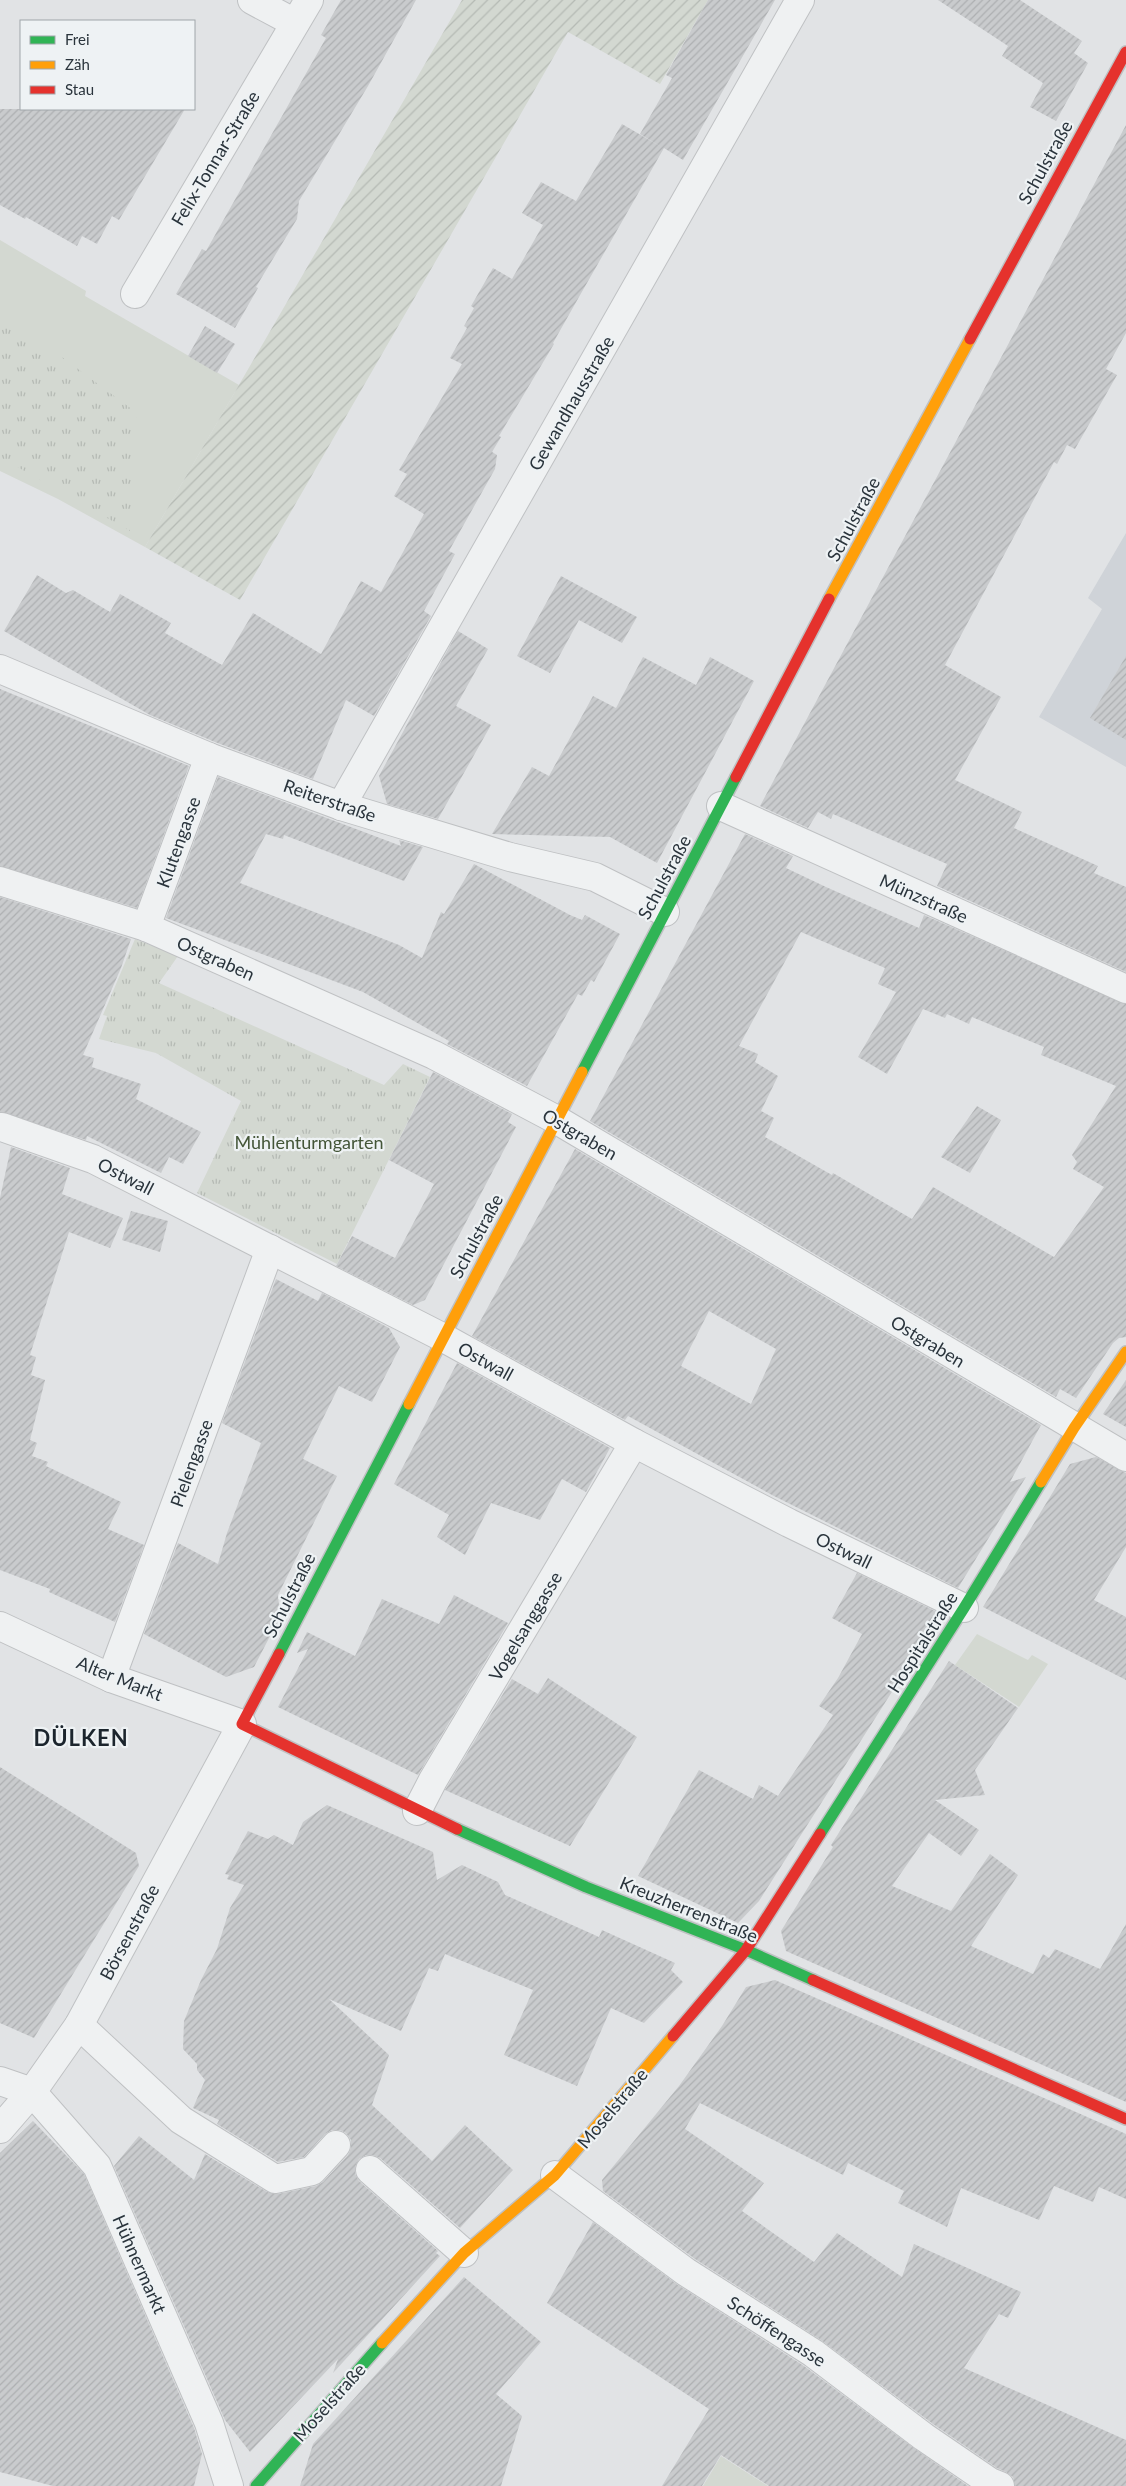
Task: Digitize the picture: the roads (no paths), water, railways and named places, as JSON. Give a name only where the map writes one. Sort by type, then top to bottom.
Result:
[{"type":"street","points":[[252,0],[295,23]]},
{"type":"street","name":"Felix-Tonnar-Straße","points":[[135,294],[309,0]]},
{"type":"street","name":"Gewandhausstraße","points":[[341,806],[800,0]]},
{"type":"street","name":"Schulstraße","points":[[242,1724],[442,1337],[838,583],[1126,52]]},
{"type":"street","name":"Reiterstraße","points":[[0,669],[209,757],[341,806],[510,857],[595,877],[665,912]]},
{"type":"street","name":"Klutengasse","points":[[146,927],[209,757]]},
{"type":"street","name":"Münzstraße","points":[[721,806],[1126,989]]},
{"type":"street","name":"Ostgraben","points":[[0,881],[146,927],[434,1055],[557,1120],[1074,1428],[1126,1457]]},
{"type":"street","name":"Ostwall","points":[[1,1129],[92,1159],[442,1337],[634,1443],[789,1523],[964,1608]]},
{"type":"street","name":"Pielengasse","points":[[111,1678],[270,1249]]},
{"type":"street","name":"Hospitalstraße","points":[[746,1950],[964,1608],[1074,1428],[1126,1352]]},
{"type":"street","name":"Vogelsanggasse","points":[[417,1811],[433,1780],[634,1443]]},
{"type":"street","name":"Alter Markt","points":[[0,1626],[111,1678],[242,1724]]},
{"type":"street","name":"Kreuzherrenstraße","points":[[242,1724],[417,1811],[586,1887],[746,1950],[1126,2119]]},
{"type":"street","name":"Börsenstraße","points":[[0,2129],[32,2092],[79,2025],[242,1724]]},
{"type":"street","name":"Moselstraße","points":[[256,2486],[315,2417],[464,2253],[555,2175],[746,1950]]},
{"type":"street","points":[[79,2025],[181,2120],[275,2179],[312,2170],[336,2145]]},
{"type":"street","name":"Hühnermarkt","points":[[0,2081],[32,2092],[97,2166],[209,2423],[229,2486]]},
{"type":"street","points":[[370,2170],[464,2253]]},
{"type":"street","name":"Schöffengasse","points":[[555,2175],[686,2272],[813,2353],[924,2437],[990,2482],[1000,2486]]},
{"type":"district","name":"DÜLKEN","points":[[81,1737]]},
{"type":"park label","name":"Mühlenturmgarten","points":[[309,1142]]}]
